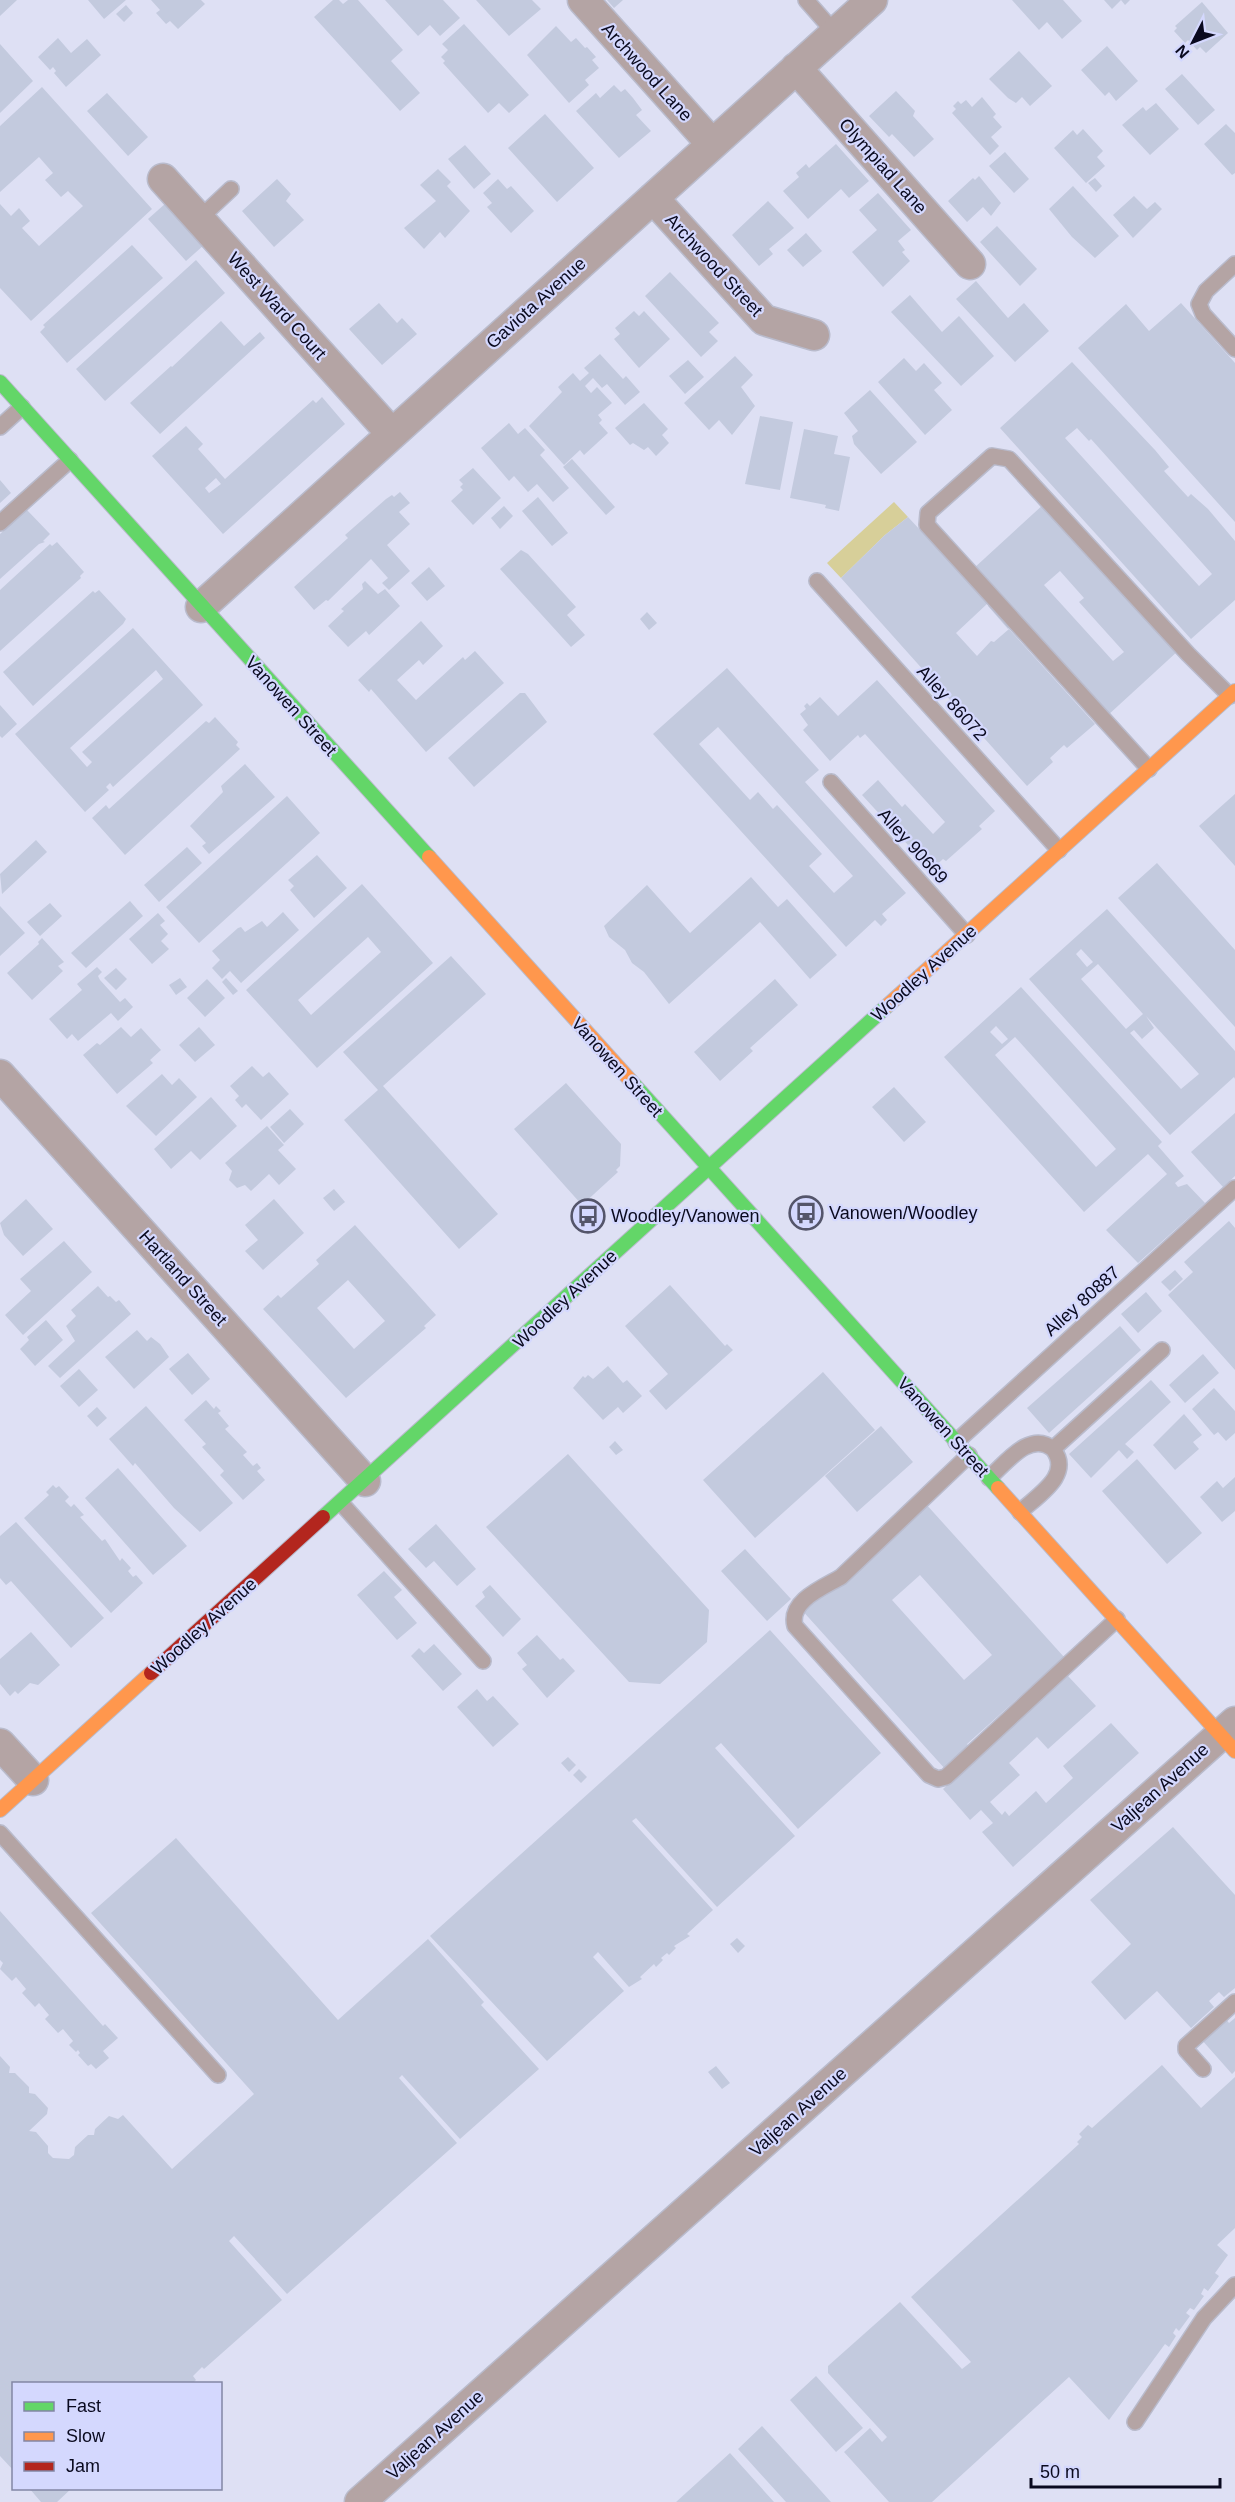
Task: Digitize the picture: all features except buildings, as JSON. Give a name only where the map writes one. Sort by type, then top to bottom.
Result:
[{"type":"main road","name":"Vanowen Street","points":[[0,382],[956,1442],[1117,1619],[1230,1736]]},
{"type":"main road","name":"Woodley Avenue","points":[[0,1810],[1232,693]]},
{"type":"street","name":"Archwood Lane","points":[[583,0],[712,144]]},
{"type":"street","name":"Gaviota Avenue","points":[[201,607],[872,0]]},
{"type":"street","name":"Olympiad Lane","points":[[796,68],[970,264]]},
{"type":"street","name":"West Ward Court","points":[[163,179],[392,434]]},
{"type":"street","name":"Archwood Street","points":[[653,198],[764,320],[814,335]]},
{"type":"street","name":"Hartland Street","points":[[0,1075],[365,1481]]},
{"type":"street","name":"Valjean Avenue","points":[[360,2502],[1230,1736]]},
{"type":"street","points":[[0,1744],[33,1780]]},
{"type":"lane","points":[[806,0],[835,33]]},
{"type":"lane","points":[[199,219],[231,189]]},
{"type":"lane","points":[[1235,264],[1202,296],[1199,304],[1203,314],[1235,349]]},
{"type":"lane","points":[[0,427],[22,407]]},
{"type":"lane","points":[[1149,769],[927,525],[928,513],[992,456],[1009,459],[1188,654],[1232,693]]},
{"type":"lane","points":[[0,524],[70,460]]},
{"type":"lane","name":"Alley 86072","points":[[817,581],[1059,850]]},
{"type":"lane","name":"Alley 90669","points":[[831,782],[967,934]]},
{"type":"lane","name":"Alley 80887","points":[[956,1442],[1235,1188]]},
{"type":"lane","points":[[1053,1449],[1162,1350]]},
{"type":"lane","points":[[989,1478],[1024,1446],[1035,1442],[1046,1443],[1053,1449],[1059,1457],[1061,1468],[1056,1479],[1020,1512]]},
{"type":"lane","points":[[969,1455],[841,1576],[827,1583],[795,1609],[793,1617],[795,1626],[929,1775],[938,1779],[946,1777],[1117,1619]]},
{"type":"lane","points":[[341,1503],[483,1661]]},
{"type":"lane","points":[[0,1833],[218,2075]]},
{"type":"lane","points":[[1203,2069],[1186,2050],[1186,2046],[1235,2002]]},
{"type":"lane","points":[[1135,2422],[1204,2318],[1235,2285]]},
{"type":"shaded area","points":[[894,502],[908,517],[885,535],[841,578],[827,563]]},
{"type":"traffic: fast","points":[[0,382],[429,857]]},
{"type":"traffic: fast","points":[[323,1517],[887,1006]]},
{"type":"traffic: fast","points":[[630,1080],[998,1488]]},
{"type":"traffic: slow","points":[[887,1006],[1235,691]]},
{"type":"traffic: slow","points":[[429,857],[630,1080]]},
{"type":"traffic: slow","points":[[998,1488],[1235,1751]]},
{"type":"traffic: slow","points":[[0,1810],[151,1673]]},
{"type":"traffic: jam","points":[[151,1673],[323,1517]]},
{"type":"place","name":"Vanowen/Woodley","points":[[806,1213]]},
{"type":"place","name":"Woodley/Vanowen","points":[[588,1216]]}]
